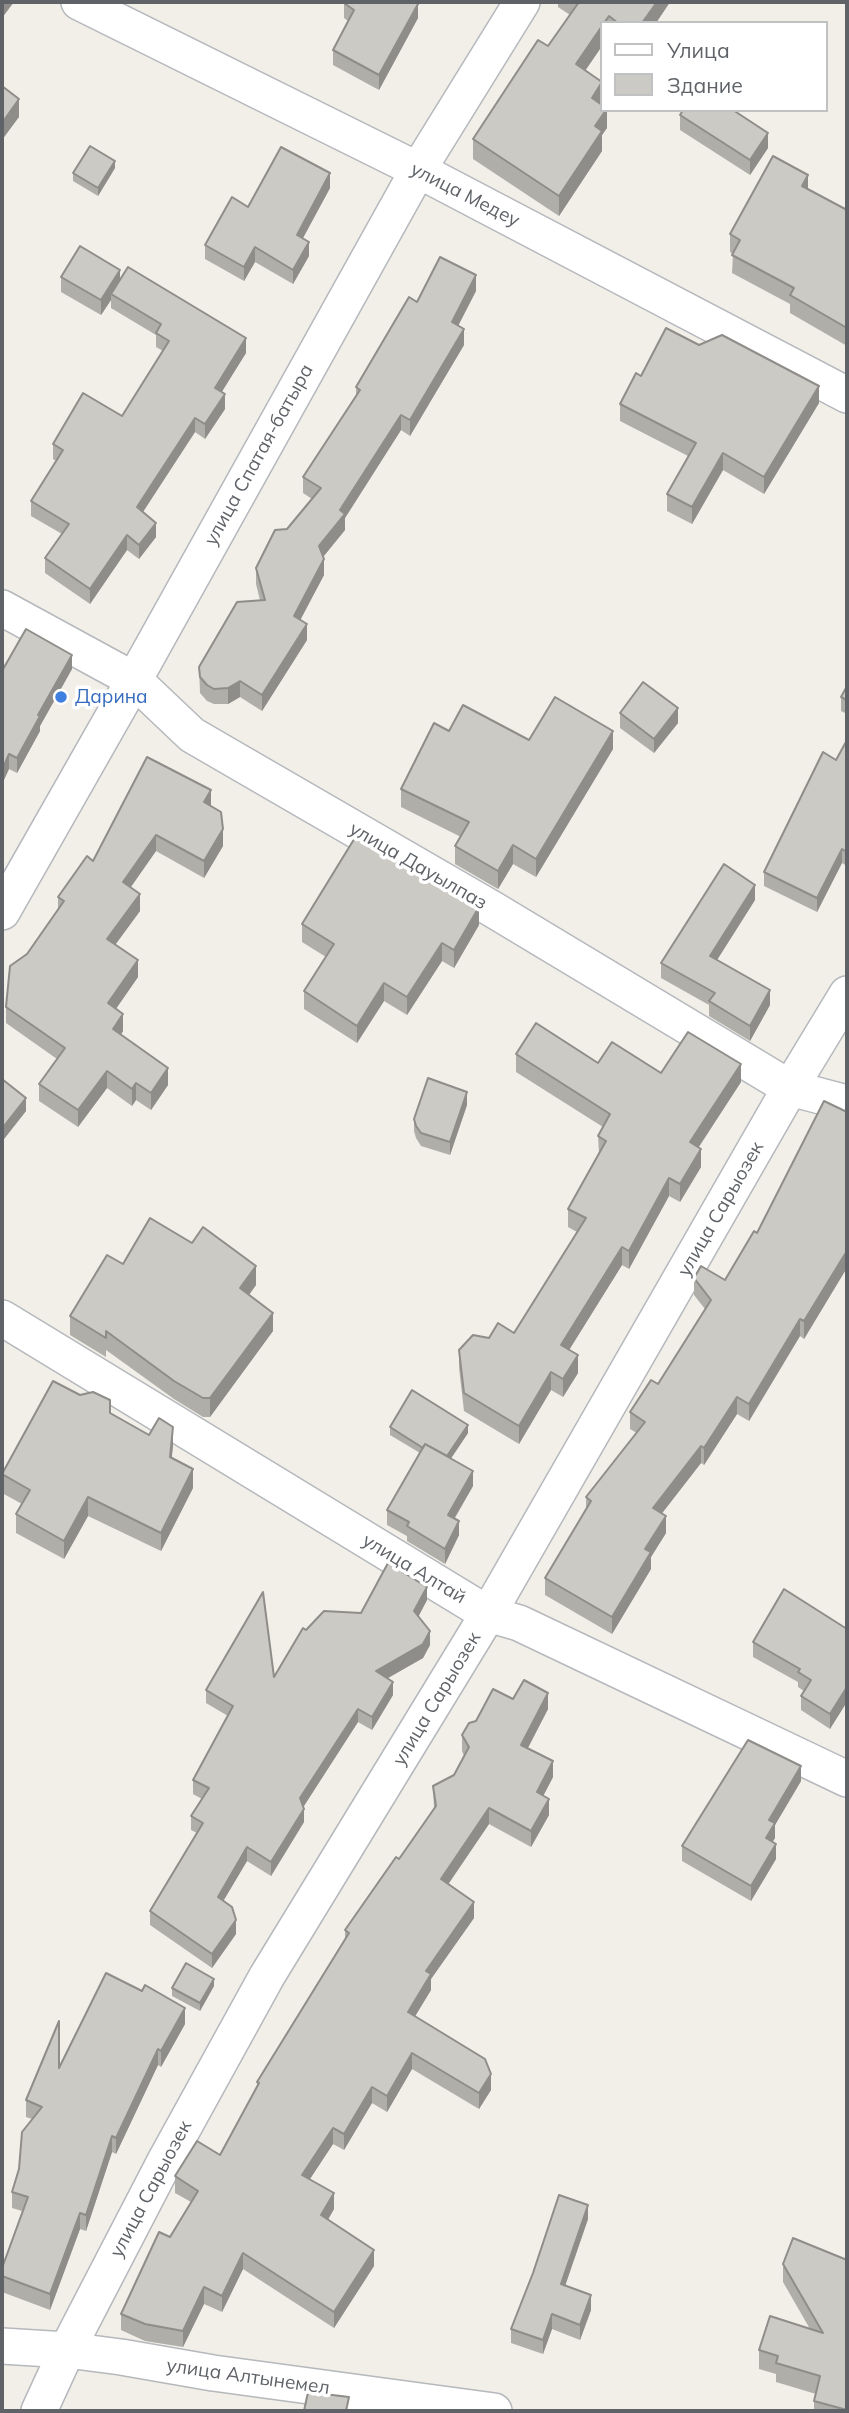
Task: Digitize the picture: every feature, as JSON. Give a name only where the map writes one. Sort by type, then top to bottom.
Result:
[{"type":"street","name":"улица Медеу","points":[[79,2],[418,170],[847,395]]},
{"type":"street","name":"улица Спатая-батыра","points":[[2,912],[418,170],[522,2]]},
{"type":"street","name":"улица Дауылпаз","points":[[2,608],[134,680],[192,735],[495,910],[790,1088],[847,1103]]},
{"type":"street","name":"улица Сарыозек","points":[[39,2411],[67,2350],[164,2163],[267,1976],[488,1614],[790,1088],[847,994]]},
{"type":"street","name":"улица Алтай","points":[[2,1318],[488,1614],[519,1623],[847,1779]]},
{"type":"street","name":"улица Алтынемел","points":[[2,2346],[67,2350],[213,2374],[494,2411]]},
{"type":"building","points":[[345,2],[418,4],[379,75],[333,50],[354,10]]},
{"type":"building","points":[[579,2],[657,2],[643,21],[615,21],[609,16],[605,21],[600,21],[600,29],[576,64],[600,81],[592,98],[600,104],[600,112],[605,112],[595,126],[602,131],[559,196],[473,139],[538,40],[548,46]]},
{"type":"building","points":[[2,86],[19,99],[2,123]]},
{"type":"building","points":[[682,112],[736,112],[768,133],[750,160],[680,115]]},
{"type":"building","points":[[90,146],[115,161],[98,188],[73,173]]},
{"type":"building","points":[[281,147],[330,173],[297,235],[309,242],[293,270],[255,247],[244,267],[205,245],[232,197],[248,207]]},
{"type":"building","points":[[773,156],[808,175],[802,186],[847,210],[847,328],[790,295],[794,288],[732,255],[740,240],[730,234]]},
{"type":"building","points":[[80,246],[120,270],[101,300],[61,277]]},
{"type":"building","points":[[440,257],[476,275],[452,322],[464,329],[410,420],[401,415],[340,510],[345,514],[319,546],[324,559],[294,616],[307,624],[262,695],[240,681],[228,688],[214,689],[200,677],[199,667],[237,602],[265,600],[256,568],[275,530],[287,529],[321,488],[303,477],[360,390],[356,387],[409,297],[417,302]]},
{"type":"building","points":[[128,267],[246,338],[215,388],[225,394],[205,424],[195,418],[137,507],[156,523],[139,545],[127,535],[90,589],[45,558],[69,524],[31,501],[63,450],[53,444],[83,393],[122,416],[169,341],[156,333],[161,324],[111,294]]},
{"type":"building","points":[[666,328],[699,345],[722,335],[819,386],[764,477],[723,453],[692,507],[667,494],[696,443],[620,404],[636,373],[641,376]]},
{"type":"building","points":[[26,629],[72,655],[17,758],[9,754],[2,770],[2,671]]},
{"type":"building","points":[[643,682],[678,708],[654,739],[620,713]]},
{"type":"building","points":[[847,686],[847,700],[841,697]]},
{"type":"building","points":[[555,697],[613,731],[536,859],[513,845],[498,871],[455,846],[469,822],[401,789],[434,723],[449,731],[463,705],[529,740]]},
{"type":"building","points":[[847,740],[847,852],[842,849],[817,898],[764,872],[823,752],[836,760]]},
{"type":"building","points":[[147,757],[211,790],[204,802],[221,812],[223,829],[204,861],[156,835],[123,882],[140,894],[107,939],[138,960],[108,1003],[123,1014],[113,1029],[168,1068],[151,1093],[136,1083],[132,1089],[107,1071],[78,1110],[39,1084],[65,1048],[6,1007],[10,966],[27,954],[64,901],[58,897],[87,856],[93,861]]},
{"type":"building","points":[[356,836],[421,876],[422,874],[479,907],[454,950],[442,943],[407,997],[384,983],[357,1026],[304,991],[334,944],[302,924]]},
{"type":"building","points":[[724,864],[755,885],[710,956],[770,990],[750,1026],[709,1001],[715,993],[661,963]]},
{"type":"building","points":[[536,1023],[598,1063],[612,1042],[661,1073],[688,1032],[741,1064],[690,1142],[701,1149],[680,1184],[669,1178],[629,1251],[622,1247],[561,1345],[578,1355],[563,1379],[551,1372],[519,1426],[464,1393],[459,1350],[473,1335],[489,1338],[498,1323],[514,1333],[586,1218],[568,1209],[606,1141],[598,1136],[610,1114],[516,1054]]},
{"type":"building","points":[[428,1078],[467,1092],[450,1142],[421,1133],[416,1126],[414,1119]]},
{"type":"building","points":[[2,1079],[26,1098],[4,1126],[2,1125]]},
{"type":"building","points":[[824,1101],[847,1112],[847,1255],[845,1254],[804,1321],[800,1319],[749,1404],[737,1397],[704,1448],[701,1446],[653,1508],[666,1516],[645,1549],[651,1552],[612,1617],[545,1578],[591,1501],[586,1497],[645,1422],[630,1412],[651,1380],[658,1384],[711,1300],[694,1278],[701,1266],[725,1280],[754,1231],[757,1233]]},
{"type":"building","points":[[150,1218],[192,1243],[203,1227],[256,1266],[240,1288],[273,1313],[210,1398],[203,1398],[174,1381],[106,1331],[106,1338],[70,1316],[107,1255],[123,1264]]},
{"type":"building","points":[[53,1381],[80,1395],[93,1392],[110,1400],[110,1413],[149,1435],[159,1418],[173,1427],[170,1457],[193,1469],[161,1533],[88,1497],[64,1541],[16,1514],[30,1490],[2,1474]]},
{"type":"building","points":[[412,1390],[468,1425],[447,1456],[425,1444],[423,1448],[390,1427]]},
{"type":"building","points":[[425,1444],[473,1471],[448,1515],[459,1521],[445,1549],[407,1526],[409,1522],[387,1510]]},
{"type":"building","points":[[388,1563],[427,1587],[414,1611],[430,1631],[423,1644],[376,1671],[393,1682],[372,1717],[358,1709],[300,1798],[304,1809],[271,1862],[247,1847],[218,1897],[232,1907],[236,1920],[212,1954],[150,1911],[203,1823],[191,1816],[209,1788],[193,1780],[233,1706],[206,1690],[263,1592],[274,1677],[303,1628],[306,1630],[324,1611],[361,1613]]},
{"type":"building","points":[[784,1589],[847,1629],[847,1687],[830,1714],[801,1696],[811,1680],[798,1672],[800,1669],[753,1642]]},
{"type":"building","points":[[524,1680],[548,1693],[521,1745],[553,1761],[537,1792],[549,1799],[531,1831],[489,1808],[441,1879],[474,1902],[426,1971],[431,1974],[408,2012],[485,2059],[491,2074],[479,2093],[412,2053],[387,2096],[372,2087],[344,2134],[333,2128],[302,2175],[334,2193],[321,2215],[374,2250],[334,2312],[243,2253],[222,2296],[204,2287],[183,2331],[145,2324],[121,2314],[159,2232],[170,2237],[198,2191],[175,2176],[197,2141],[220,2155],[259,2083],[257,2082],[349,1933],[345,1930],[436,1806],[433,1786],[454,1775],[469,1747],[462,1735],[469,1723],[476,1721],[493,1689],[513,1699]]},
{"type":"building","points":[[748,1740],[801,1766],[769,1820],[775,1823],[766,1838],[776,1844],[751,1886],[682,1846]]},
{"type":"building","points":[[186,1963],[214,1979],[200,2003],[172,1988]]},
{"type":"building","points":[[106,1973],[142,1991],[145,1985],[185,2008],[161,2051],[158,2049],[116,2138],[112,2136],[86,2215],[80,2213],[50,2294],[2,2276],[2,2268],[28,2197],[12,2192],[19,2169],[22,2132],[42,2107],[26,2100],[59,2021],[59,2068]]},
{"type":"building","points":[[559,2195],[588,2205],[561,2284],[591,2295],[580,2325],[552,2314],[543,2340],[511,2329]]},
{"type":"building","points":[[793,2238],[847,2260],[847,2410],[814,2401],[820,2376],[776,2363],[778,2356],[759,2350],[770,2316],[823,2333],[783,2264]]},
{"type":"building","points":[[308,2392],[349,2397],[346,2411],[304,2411]]},
{"type":"place","name":"Дарина","points":[[61,697]]}]
